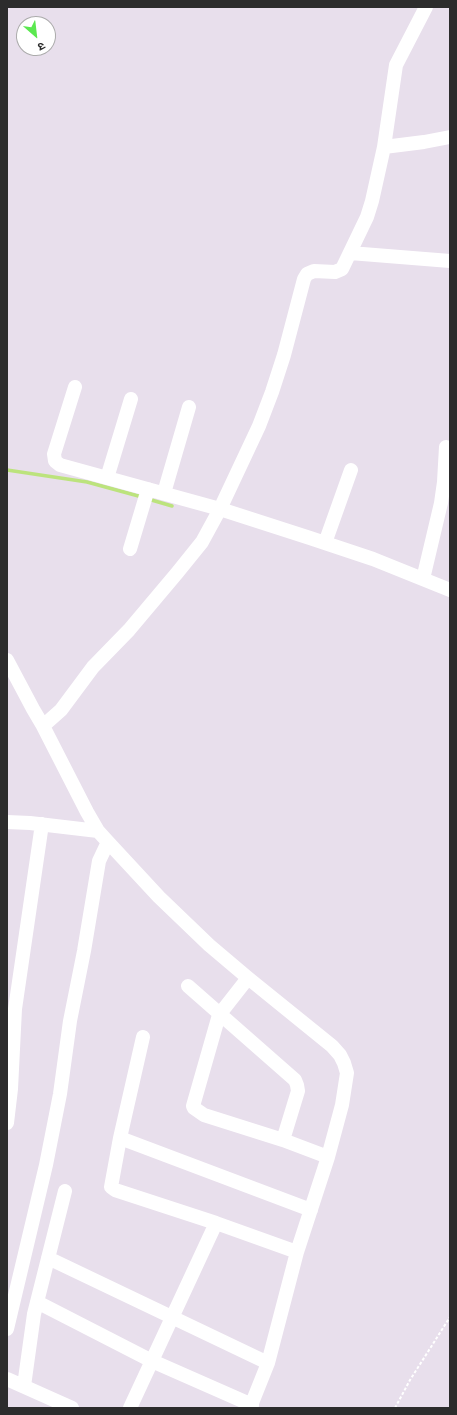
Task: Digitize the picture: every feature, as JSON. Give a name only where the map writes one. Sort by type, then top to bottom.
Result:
[{"type":"street","points":[[43,726],[61,710],[93,667],[129,630],[177,573],[202,542],[220,509],[259,426],[272,392],[284,355],[304,279],[307,274],[314,271],[335,272],[344,267],[367,217],[384,147],[396,65],[426,7]]},
{"type":"street","points":[[384,147],[450,137]]},
{"type":"street","points":[[350,253],[450,261]]},
{"type":"street","points":[[74,387],[54,454],[55,461],[60,465],[107,478],[146,495],[164,493],[220,509],[373,559],[450,590]]},
{"type":"street","points":[[107,478],[131,399]]},
{"type":"street","points":[[164,493],[190,408]]},
{"type":"street","points":[[423,579],[441,503],[446,447]]},
{"type":"street","points":[[325,543],[351,470]]},
{"type":"street","points":[[130,549],[146,495]]},
{"type":"street","points":[[7,660],[43,726],[86,812],[98,831],[176,914],[209,945],[332,1046],[340,1055],[347,1073],[342,1105],[328,1157],[297,1252],[268,1363],[251,1407],[152,1360],[37,1302]]},
{"type":"street","points":[[7,822],[42,824],[98,831]]},
{"type":"street","points":[[7,1123],[15,1009],[42,824]]},
{"type":"street","points":[[7,1329],[46,1165],[60,1094],[70,1021],[84,951],[99,861],[108,842]]},
{"type":"street","points":[[248,978],[219,1015],[193,1106],[199,1112],[204,1114],[283,1140],[328,1157]]},
{"type":"street","points":[[188,986],[219,1015],[295,1080],[298,1091],[283,1140]]},
{"type":"street","points":[[143,1037],[120,1138],[111,1184],[112,1189],[216,1223],[297,1252]]},
{"type":"street","points":[[120,1138],[311,1210]]},
{"type":"street","points":[[24,1386],[34,1314],[65,1191]]},
{"type":"street","points":[[130,1408],[216,1223]]},
{"type":"street","points":[[48,1258],[268,1363]]},
{"type":"street","points":[[7,1379],[72,1408]]},
{"type":"path","points":[[395,1408],[410,1380],[450,1317]]},
{"type":"waterway","points":[[7,470],[87,482],[142,497]]},
{"type":"waterway","points":[[148,499],[172,506]]}]
